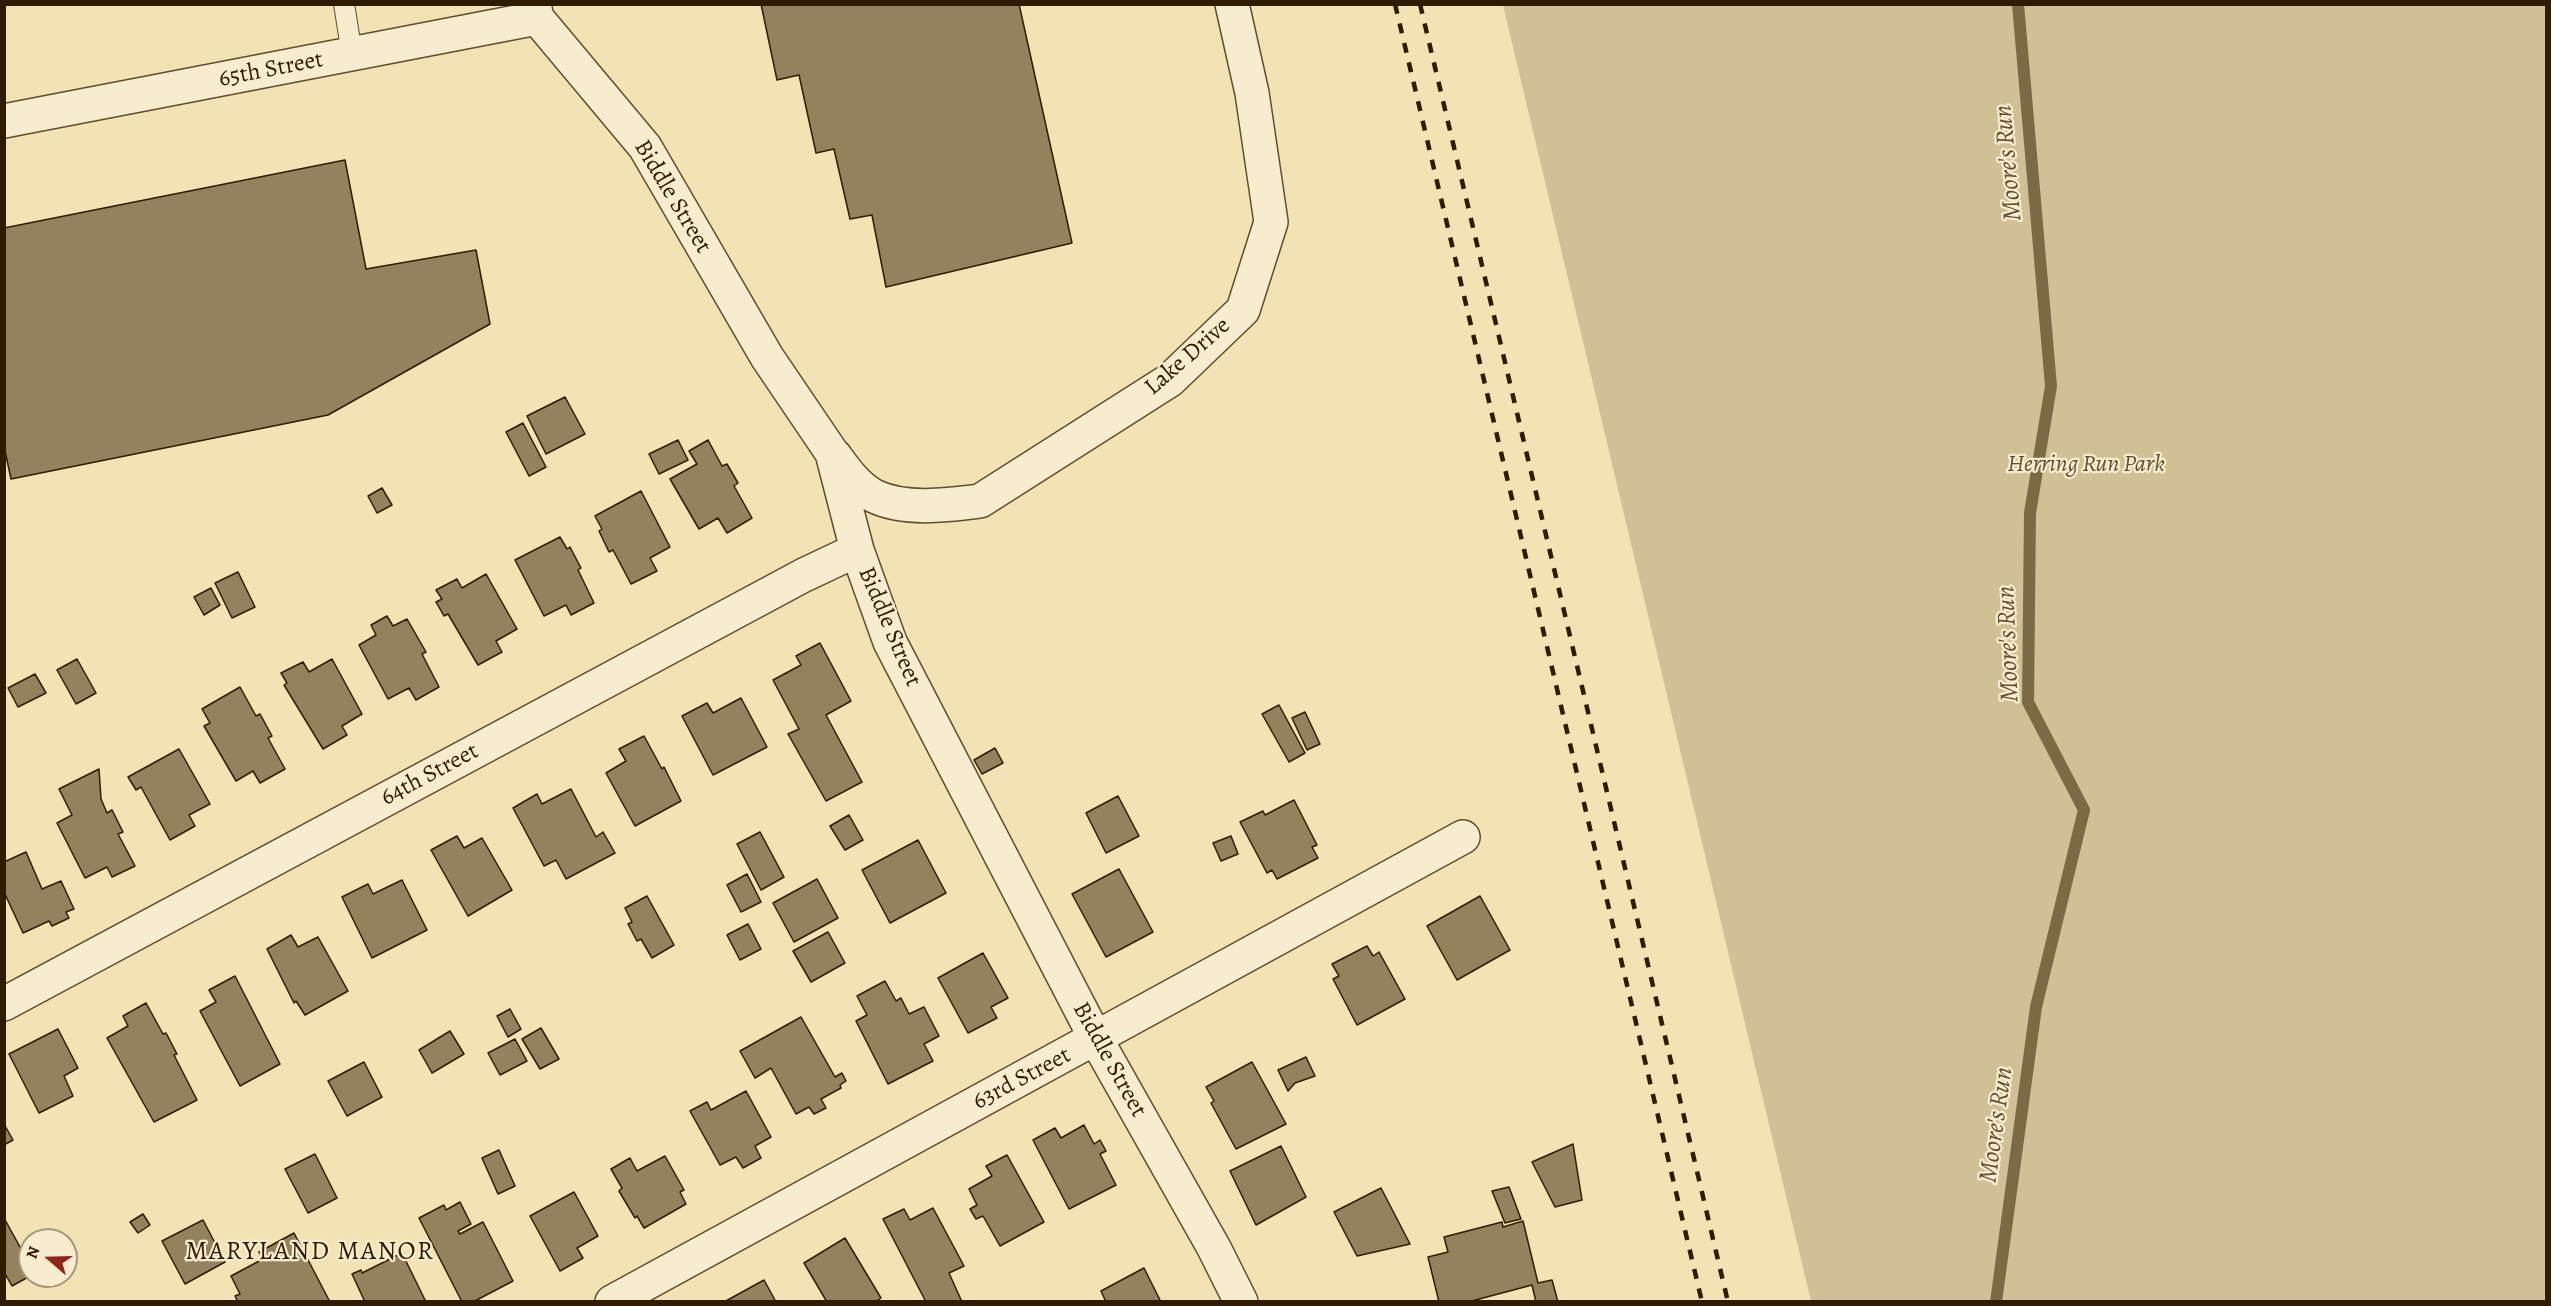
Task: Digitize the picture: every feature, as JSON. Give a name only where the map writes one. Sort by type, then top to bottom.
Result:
[{"type":"street","name":"Lake Drive","points":[[832,453],[854,480],[875,496],[914,506],[980,501],[1170,380],[1243,310],[1271,222],[1252,93],[1232,4]]},
{"type":"street","name":"65th Street","points":[[4,121],[352,54],[536,11]]},
{"type":"street","name":"Biddle Street","points":[[536,11],[645,147],[766,357],[832,453],[857,550],[890,642],[1096,1039],[1214,1248],[1241,1302]]},
{"type":"street","name":"64th Street","points":[[4,1004],[793,581],[857,550]]},
{"type":"street","name":"63rd Street","points":[[612,1302],[1463,837]]},
{"type":"lane","points":[[344,4],[352,54]]},
{"type":"green space","name":"Herring Run Park","points":[[1503,5],[2546,5],[2546,1301],[1811,1301]]},
{"type":"building","points":[[761,4],[1019,4],[1072,243],[886,287],[872,215],[850,219],[834,149],[816,153],[799,75],[777,80]]},
{"type":"building","points":[[345,160],[366,269],[476,250],[490,324],[328,415],[11,479],[4,446],[4,228]]},
{"type":"building","points":[[565,397],[585,434],[546,454],[527,416]]},
{"type":"building","points":[[523,423],[546,467],[529,476],[506,432]]},
{"type":"building","points":[[678,440],[688,460],[659,474],[649,454]]},
{"type":"building","points":[[708,440],[722,466],[727,464],[738,483],[734,486],[752,518],[727,533],[718,518],[699,529],[670,479],[697,464],[689,451]]},
{"type":"building","points":[[382,488],[392,505],[377,513],[368,496]]},
{"type":"building","points":[[641,491],[670,547],[650,558],[657,571],[631,584],[613,550],[609,552],[599,531],[602,529],[595,516]]},
{"type":"building","points":[[560,537],[567,549],[570,547],[581,568],[578,570],[594,603],[571,615],[566,605],[544,616],[515,560]]},
{"type":"building","points":[[238,572],[255,607],[232,618],[215,583]]},
{"type":"building","points":[[486,574],[517,629],[496,641],[502,652],[478,665],[448,614],[444,616],[436,602],[442,599],[436,590],[457,579],[462,588]]},
{"type":"building","points":[[211,588],[220,605],[204,615],[194,597]]},
{"type":"building","points":[[387,616],[393,626],[407,619],[426,652],[422,654],[439,687],[416,700],[409,688],[388,699],[359,645],[376,635],[371,625]]},
{"type":"building","points":[[820,643],[851,701],[826,715],[862,782],[826,801],[788,734],[799,729],[773,680],[801,665],[796,656]]},
{"type":"building","points":[[77,659],[96,693],[76,704],[57,670]]},
{"type":"building","points":[[332,659],[362,714],[342,726],[347,735],[323,749],[284,685],[287,683],[281,673],[303,662],[309,672]]},
{"type":"building","points":[[35,674],[46,693],[18,707],[8,688]]},
{"type":"building","points":[[240,687],[256,716],[260,714],[272,736],[268,738],[285,769],[260,783],[253,771],[236,781],[204,726],[210,723],[202,709]]},
{"type":"building","points":[[741,698],[767,747],[713,775],[682,716],[707,703],[713,713]]},
{"type":"building","points":[[1279,705],[1305,753],[1289,762],[1262,714]]},
{"type":"building","points":[[1305,712],[1320,744],[1307,750],[1292,718]]},
{"type":"building","points":[[644,736],[662,769],[664,767],[681,801],[635,826],[606,773],[626,761],[619,749]]},
{"type":"building","points":[[995,748],[1003,763],[982,774],[974,760]]},
{"type":"building","points":[[179,749],[210,804],[189,815],[195,826],[170,840],[141,787],[136,790],[128,777]]},
{"type":"building","points":[[99,769],[101,799],[107,813],[112,810],[123,832],[118,834],[135,866],[112,877],[107,867],[85,878],[57,823],[72,815],[59,789]]},
{"type":"building","points":[[571,789],[596,837],[603,832],[615,853],[566,879],[556,860],[544,866],[513,808],[537,794],[542,804]]},
{"type":"building","points":[[1118,796],[1139,836],[1106,853],[1086,813]]},
{"type":"building","points":[[1294,800],[1317,845],[1312,847],[1318,858],[1277,879],[1272,870],[1267,873],[1240,822],[1263,811],[1265,815]]},
{"type":"building","points":[[849,815],[863,840],[845,850],[830,826]]},
{"type":"building","points":[[760,832],[784,877],[761,890],[737,844]]},
{"type":"building","points":[[457,836],[464,848],[482,838],[512,890],[468,916],[431,850]]},
{"type":"building","points":[[1231,836],[1238,854],[1221,861],[1213,843]]},
{"type":"building","points":[[918,840],[946,893],[890,923],[862,870]]},
{"type":"building","points":[[26,852],[42,889],[61,881],[74,909],[66,912],[69,918],[52,926],[49,921],[23,933],[4,892],[4,862]]},
{"type":"building","points":[[1119,869],[1153,932],[1106,957],[1072,894]]},
{"type":"building","points":[[747,874],[761,902],[741,912],[727,885]]},
{"type":"building","points":[[817,879],[838,918],[794,942],[773,903]]},
{"type":"building","points":[[402,880],[427,930],[372,958],[342,897],[368,884],[373,894]]},
{"type":"building","points":[[647,896],[674,945],[652,958],[641,939],[637,941],[628,924],[632,922],[625,908]]},
{"type":"building","points":[[1480,896],[1510,950],[1457,980],[1427,926]]},
{"type":"building","points":[[748,924],[761,949],[740,960],[727,935]]},
{"type":"building","points":[[828,932],[845,963],[811,982],[793,951]]},
{"type":"building","points":[[291,935],[298,947],[318,937],[348,991],[305,1015],[296,1001],[294,1003],[267,949]]},
{"type":"building","points":[[1367,946],[1373,956],[1379,952],[1405,999],[1357,1025],[1333,979],[1339,976],[1332,964]]},
{"type":"building","points":[[983,953],[1008,998],[991,1007],[997,1018],[968,1033],[938,978]]},
{"type":"building","points":[[235,976],[280,1064],[240,1086],[200,1011],[216,1002],[209,990]]},
{"type":"building","points":[[885,981],[896,1001],[901,998],[909,1014],[924,1007],[939,1036],[924,1044],[933,1061],[888,1084],[856,1021],[867,1015],[857,996]]},
{"type":"building","points":[[146,1003],[163,1034],[166,1033],[177,1054],[174,1055],[197,1100],[154,1122],[107,1038],[128,1026],[123,1016]]},
{"type":"building","points":[[510,1009],[521,1029],[508,1037],[497,1016]]},
{"type":"building","points":[[801,1017],[835,1077],[842,1073],[846,1081],[840,1085],[841,1088],[821,1099],[826,1108],[814,1114],[809,1107],[796,1114],[771,1068],[755,1078],[740,1051]]},
{"type":"building","points":[[541,1028],[559,1059],[540,1069],[522,1039]]},
{"type":"building","points":[[58,1029],[78,1068],[64,1076],[73,1096],[39,1113],[9,1054]]},
{"type":"building","points":[[450,1031],[464,1054],[432,1073],[419,1050]]},
{"type":"building","points":[[515,1039],[527,1061],[500,1075],[488,1053]]},
{"type":"building","points":[[1306,1057],[1315,1076],[1295,1083],[1288,1091],[1278,1070]]},
{"type":"building","points":[[364,1062],[382,1097],[347,1116],[328,1081]]},
{"type":"building","points":[[1252,1062],[1286,1124],[1236,1149],[1211,1103],[1214,1101],[1206,1087]]},
{"type":"building","points":[[746,1091],[771,1137],[755,1146],[761,1158],[743,1168],[736,1157],[720,1165],[690,1111],[707,1102],[711,1110]]},
{"type":"building","points":[[4,1124],[13,1140],[4,1145]]},
{"type":"building","points":[[1084,1125],[1094,1144],[1100,1140],[1106,1151],[1100,1154],[1116,1185],[1069,1209],[1033,1140],[1055,1128],[1061,1138]]},
{"type":"building","points":[[1573,1144],[1582,1200],[1555,1207],[1532,1162]]},
{"type":"building","points":[[1281,1146],[1306,1197],[1256,1225],[1230,1171]]},
{"type":"building","points":[[499,1150],[515,1186],[498,1194],[482,1158]]},
{"type":"building","points":[[315,1154],[337,1198],[308,1213],[285,1169]]},
{"type":"building","points":[[1007,1155],[1044,1222],[1000,1246],[983,1216],[976,1219],[970,1209],[977,1205],[969,1189],[992,1176],[986,1166]]},
{"type":"building","points":[[665,1156],[684,1190],[680,1192],[686,1204],[644,1228],[637,1216],[635,1218],[619,1191],[622,1188],[611,1169],[630,1158],[637,1171]]},
{"type":"building","points":[[1509,1187],[1521,1219],[1505,1223],[1492,1191]]},
{"type":"building","points":[[1381,1188],[1410,1244],[1357,1256],[1334,1212]]},
{"type":"building","points":[[574,1192],[598,1236],[577,1248],[583,1258],[560,1271],[530,1216]]},
{"type":"building","points":[[460,1202],[471,1224],[458,1231],[460,1234],[483,1222],[513,1281],[473,1302],[462,1302],[419,1218],[444,1205],[446,1210]]},
{"type":"building","points":[[933,1208],[964,1266],[949,1273],[962,1302],[926,1302],[883,1219],[904,1209],[910,1220]]},
{"type":"building","points":[[143,1214],[150,1225],[138,1233],[130,1222]]},
{"type":"building","points":[[4,1218],[18,1243],[18,1283],[12,1286],[4,1272]]},
{"type":"building","points":[[203,1220],[225,1262],[185,1284],[162,1241]]},
{"type":"building","points":[[1523,1221],[1538,1283],[1552,1280],[1558,1302],[1536,1302],[1532,1285],[1468,1302],[1439,1302],[1428,1257],[1448,1252],[1444,1237],[1502,1222],[1503,1227]]},
{"type":"building","points":[[294,1233],[330,1302],[238,1302],[235,1296],[240,1294],[231,1276],[263,1259],[259,1252]]},
{"type":"building","points":[[845,1238],[881,1298],[875,1302],[827,1302],[804,1263]]},
{"type":"building","points":[[402,1253],[426,1302],[365,1302],[352,1274],[361,1270],[362,1273]]},
{"type":"building","points":[[1144,1268],[1161,1302],[1106,1302],[1101,1291]]},
{"type":"building","points":[[764,1280],[776,1302],[724,1302]]},
{"type":"waterway","name":"Moore's Run","points":[[1996,1302],[2036,1007],[2084,810],[2028,702],[2030,513],[2051,386],[2018,4]]},
{"type":"railway","points":[[1395,4],[1702,1302]]},
{"type":"railway","points":[[1420,4],[1728,1302]]},
{"type":"district","name":"MARYLAND MANOR","points":[[310,1253]]}]
